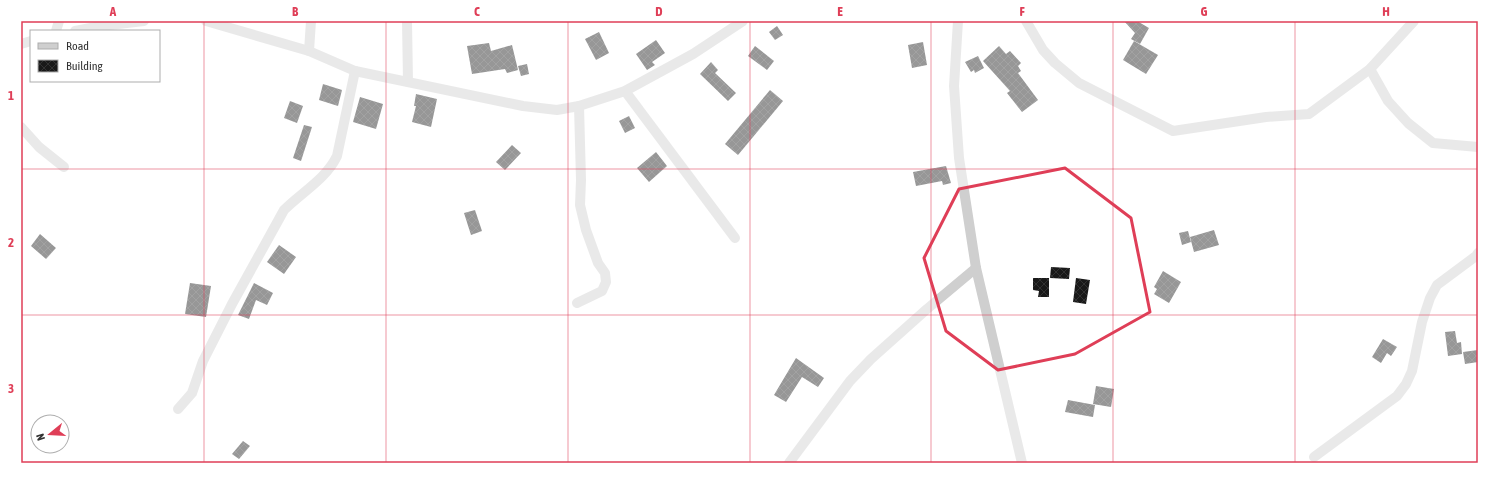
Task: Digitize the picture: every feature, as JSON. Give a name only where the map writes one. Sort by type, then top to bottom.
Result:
[{"type":"street","points":[[79,30],[144,21]]},
{"type":"street","points":[[206,21],[309,51],[355,71],[523,106],[557,110],[579,106],[625,91],[693,54],[743,21]]},
{"type":"street","points":[[309,51],[311,21]]},
{"type":"street","points":[[407,21],[408,82]]},
{"type":"street","points":[[958,21],[954,86],[959,158],[976,268],[1022,463]]},
{"type":"street","points":[[1026,21],[1042,50],[1054,63],[1079,83],[1173,131],[1266,117],[1309,114],[1370,69],[1414,21]]},
{"type":"street","points":[[1370,69],[1388,101],[1408,124],[1433,143],[1478,147]]},
{"type":"street","points":[[178,409],[192,393],[204,361],[232,304],[284,210],[321,178],[333,164],[337,156],[355,71]]},
{"type":"street","points":[[625,91],[735,238]]},
{"type":"street","points":[[577,303],[602,291],[606,282],[605,273],[598,262],[586,230],[580,205],[581,180],[579,106]]},
{"type":"street","points":[[21,127],[39,147],[64,167]]},
{"type":"street","points":[[1314,457],[1396,396],[1406,384],[1412,371],[1422,322],[1430,298],[1437,285],[1478,253]]},
{"type":"street","points":[[789,463],[850,381],[871,359],[976,268]]},
{"type":"highlighted area","points":[[1065,168],[1131,218],[1150,312],[1075,354],[998,370],[946,331],[924,258],[959,189]]},
{"type":"building","points":[[1124,21],[1137,21],[1149,28],[1140,44],[1131,39],[1135,33]]},
{"type":"building","points":[[777,26],[783,35],[775,40],[769,32]]},
{"type":"building","points":[[599,32],[609,53],[596,60],[585,39]]},
{"type":"building","points":[[656,40],[665,53],[652,62],[655,65],[647,70],[636,54]]},
{"type":"building","points":[[1134,41],[1158,55],[1146,74],[1123,60]]},
{"type":"building","points":[[923,42],[927,65],[912,68],[908,45]]},
{"type":"building","points":[[489,43],[491,51],[512,45],[518,70],[507,73],[505,69],[472,74],[467,46]]},
{"type":"building","points":[[755,46],[774,61],[767,70],[748,56]]},
{"type":"building","points":[[999,46],[1006,54],[1010,51],[1021,63],[1018,66],[1021,71],[1018,73],[1038,100],[1022,112],[1007,93],[1010,91],[983,61]]},
{"type":"building","points":[[978,56],[984,68],[975,73],[974,70],[971,72],[965,62]]},
{"type":"building","points":[[711,62],[718,70],[715,73],[736,93],[728,101],[700,74]]},
{"type":"building","points":[[527,64],[529,74],[521,76],[518,66]]},
{"type":"building","points":[[323,84],[342,90],[338,106],[319,100]]},
{"type":"building","points":[[770,90],[783,101],[738,155],[725,144]]},
{"type":"building","points":[[416,94],[437,99],[431,127],[412,122],[416,106],[414,106]]},
{"type":"building","points":[[360,97],[383,104],[376,129],[353,122]]},
{"type":"building","points":[[290,101],[303,106],[297,123],[284,118]]},
{"type":"building","points":[[629,116],[635,128],[625,133],[619,121]]},
{"type":"building","points":[[304,125],[312,127],[301,161],[293,158]]},
{"type":"building","points":[[512,145],[521,153],[505,170],[496,162]]},
{"type":"building","points":[[656,152],[667,166],[649,182],[637,168]]},
{"type":"building","points":[[946,166],[951,183],[943,185],[942,181],[916,186],[913,172]]},
{"type":"building","points":[[475,210],[482,231],[471,235],[464,213]]},
{"type":"building","points":[[1214,230],[1219,245],[1194,252],[1190,237]]},
{"type":"building","points":[[1188,231],[1191,242],[1182,245],[1179,233]]},
{"type":"building","points":[[40,234],[56,248],[46,259],[31,246]]},
{"type":"building","points":[[279,245],[296,257],[284,274],[267,262]]},
{"type":"building","points":[[1051,267],[1070,268],[1069,279],[1050,278]]},
{"type":"building","points":[[1163,271],[1181,282],[1169,303],[1154,294],[1157,289],[1154,287]]},
{"type":"building","points":[[1033,278],[1049,278],[1049,297],[1038,297],[1039,291],[1033,290]]},
{"type":"building","points":[[1076,278],[1090,280],[1086,304],[1073,302]]},
{"type":"building","points":[[190,283],[211,286],[206,317],[185,314]]},
{"type":"building","points":[[254,283],[273,293],[267,305],[256,300],[249,319],[238,315]]},
{"type":"building","points":[[1455,331],[1457,343],[1461,342],[1462,354],[1448,356],[1445,332]]},
{"type":"building","points":[[1383,339],[1397,347],[1391,356],[1387,353],[1381,363],[1372,357]]},
{"type":"building","points":[[1478,350],[1478,362],[1465,364],[1463,352]]},
{"type":"building","points":[[796,358],[824,378],[818,387],[802,377],[786,402],[774,395]]},
{"type":"building","points":[[1096,386],[1114,389],[1111,407],[1093,404]]},
{"type":"building","points":[[1068,400],[1095,405],[1093,417],[1065,412]]},
{"type":"building","points":[[243,441],[250,446],[239,459],[232,454]]}]
